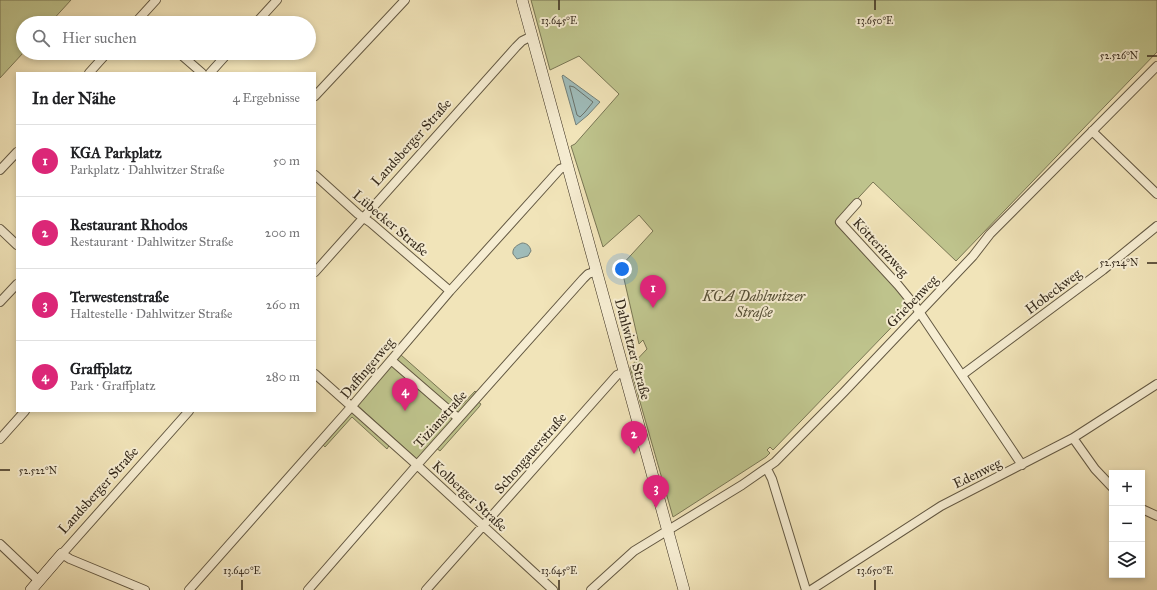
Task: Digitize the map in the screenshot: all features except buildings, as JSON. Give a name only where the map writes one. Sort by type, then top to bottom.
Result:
[{"type":"main road","name":"Dahlwitzer Straße","points":[[522,0],[684,590]]},
{"type":"main road","name":"Landsberger Straße","points":[[33,587],[62,554]]},
{"type":"street","points":[[144,16],[156,0]]},
{"type":"street","points":[[262,16],[277,0]]},
{"type":"street","points":[[316,95],[405,0]]},
{"type":"street","name":"Landsberger Straße","points":[[316,271],[516,47],[522,41],[532,36]]},
{"type":"street","points":[[90,72],[101,60]]},
{"type":"street","points":[[187,60],[201,72]]},
{"type":"street","points":[[211,72],[222,60]]},
{"type":"street","name":"Griebenweg","points":[[591,590],[634,551],[776,462],[839,398],[973,256],[990,234],[1092,131],[1136,89],[1157,66]]},
{"type":"street","points":[[1092,131],[1157,194]]},
{"type":"street","points":[[0,170],[16,153]]},
{"type":"street","name":"Daffingerweg","points":[[189,590],[352,406],[450,291],[560,169],[568,166]]},
{"type":"street","name":"Lübecker Straße","points":[[316,176],[358,214],[450,291]]},
{"type":"street","name":"Kötteritzweg","points":[[858,203],[840,222],[898,285],[919,312],[1022,465]]},
{"type":"street","name":"Hobeckweg","points":[[962,375],[1103,270],[1157,226]]},
{"type":"street","points":[[0,229],[16,244]]},
{"type":"street","name":"Tizianstraße","points":[[308,590],[458,418],[583,279],[588,274],[596,271]]},
{"type":"street","points":[[0,302],[16,285]]},
{"type":"street","points":[[390,360],[458,418]]},
{"type":"street","name":"Schongauerstraße","points":[[426,590],[617,375],[624,372]]},
{"type":"street","name":"Kolberger Straße","points":[[316,375],[554,590]]},
{"type":"street","name":"Edenweg","points":[[811,590],[941,506],[1073,438],[1157,384]]},
{"type":"street","points":[[0,439],[24,412]]},
{"type":"street","name":"Landsberger Straße","points":[[62,554],[188,412]]},
{"type":"street","points":[[1073,438],[1095,469],[1109,484]]},
{"type":"street","points":[[767,469],[770,474],[806,590]]},
{"type":"street","points":[[1145,510],[1157,516]]},
{"type":"street","points":[[0,544],[33,587]]},
{"type":"street","points":[[62,554],[70,559],[145,590]]},
{"type":"green space","points":[[0,0],[71,0],[56,16],[16,16],[17,60],[0,78]]},
{"type":"green space","name":"KGA Dahlwitzer Straße","points":[[531,0],[1157,0],[1157,52],[956,261],[873,182],[835,223],[862,249],[912,306],[773,450],[770,447],[767,450],[770,453],[766,457],[673,517],[630,367],[647,349],[643,340],[639,344],[621,266],[653,231],[639,215],[603,247],[571,146],[575,144],[619,94],[579,56],[550,70]]},
{"type":"green space","points":[[410,340],[412,342],[401,355],[460,407],[475,391],[478,395],[461,413],[457,414],[395,361]]},
{"type":"green space","points":[[391,364],[453,417],[453,421],[420,459],[417,459],[356,404]]},
{"type":"green space","points":[[477,401],[481,404],[479,407],[440,451],[435,447]]},
{"type":"green space","points":[[352,411],[390,444],[387,449],[352,417],[325,447],[322,444]]},
{"type":"water","points":[[563,75],[600,102],[576,125],[562,76]]},
{"type":"water","points":[[522,243],[528,245],[531,251],[528,256],[517,259],[513,254],[513,250]]},
{"type":"place","name":"KGA Parkplatz","points":[[653,308]]},
{"type":"place","name":"Graffplatz","points":[[405,411]]},
{"type":"place","name":"Restaurant Rhodos","points":[[634,454]]},
{"type":"place","name":"Terwestenstraße","points":[[656,508]]}]
